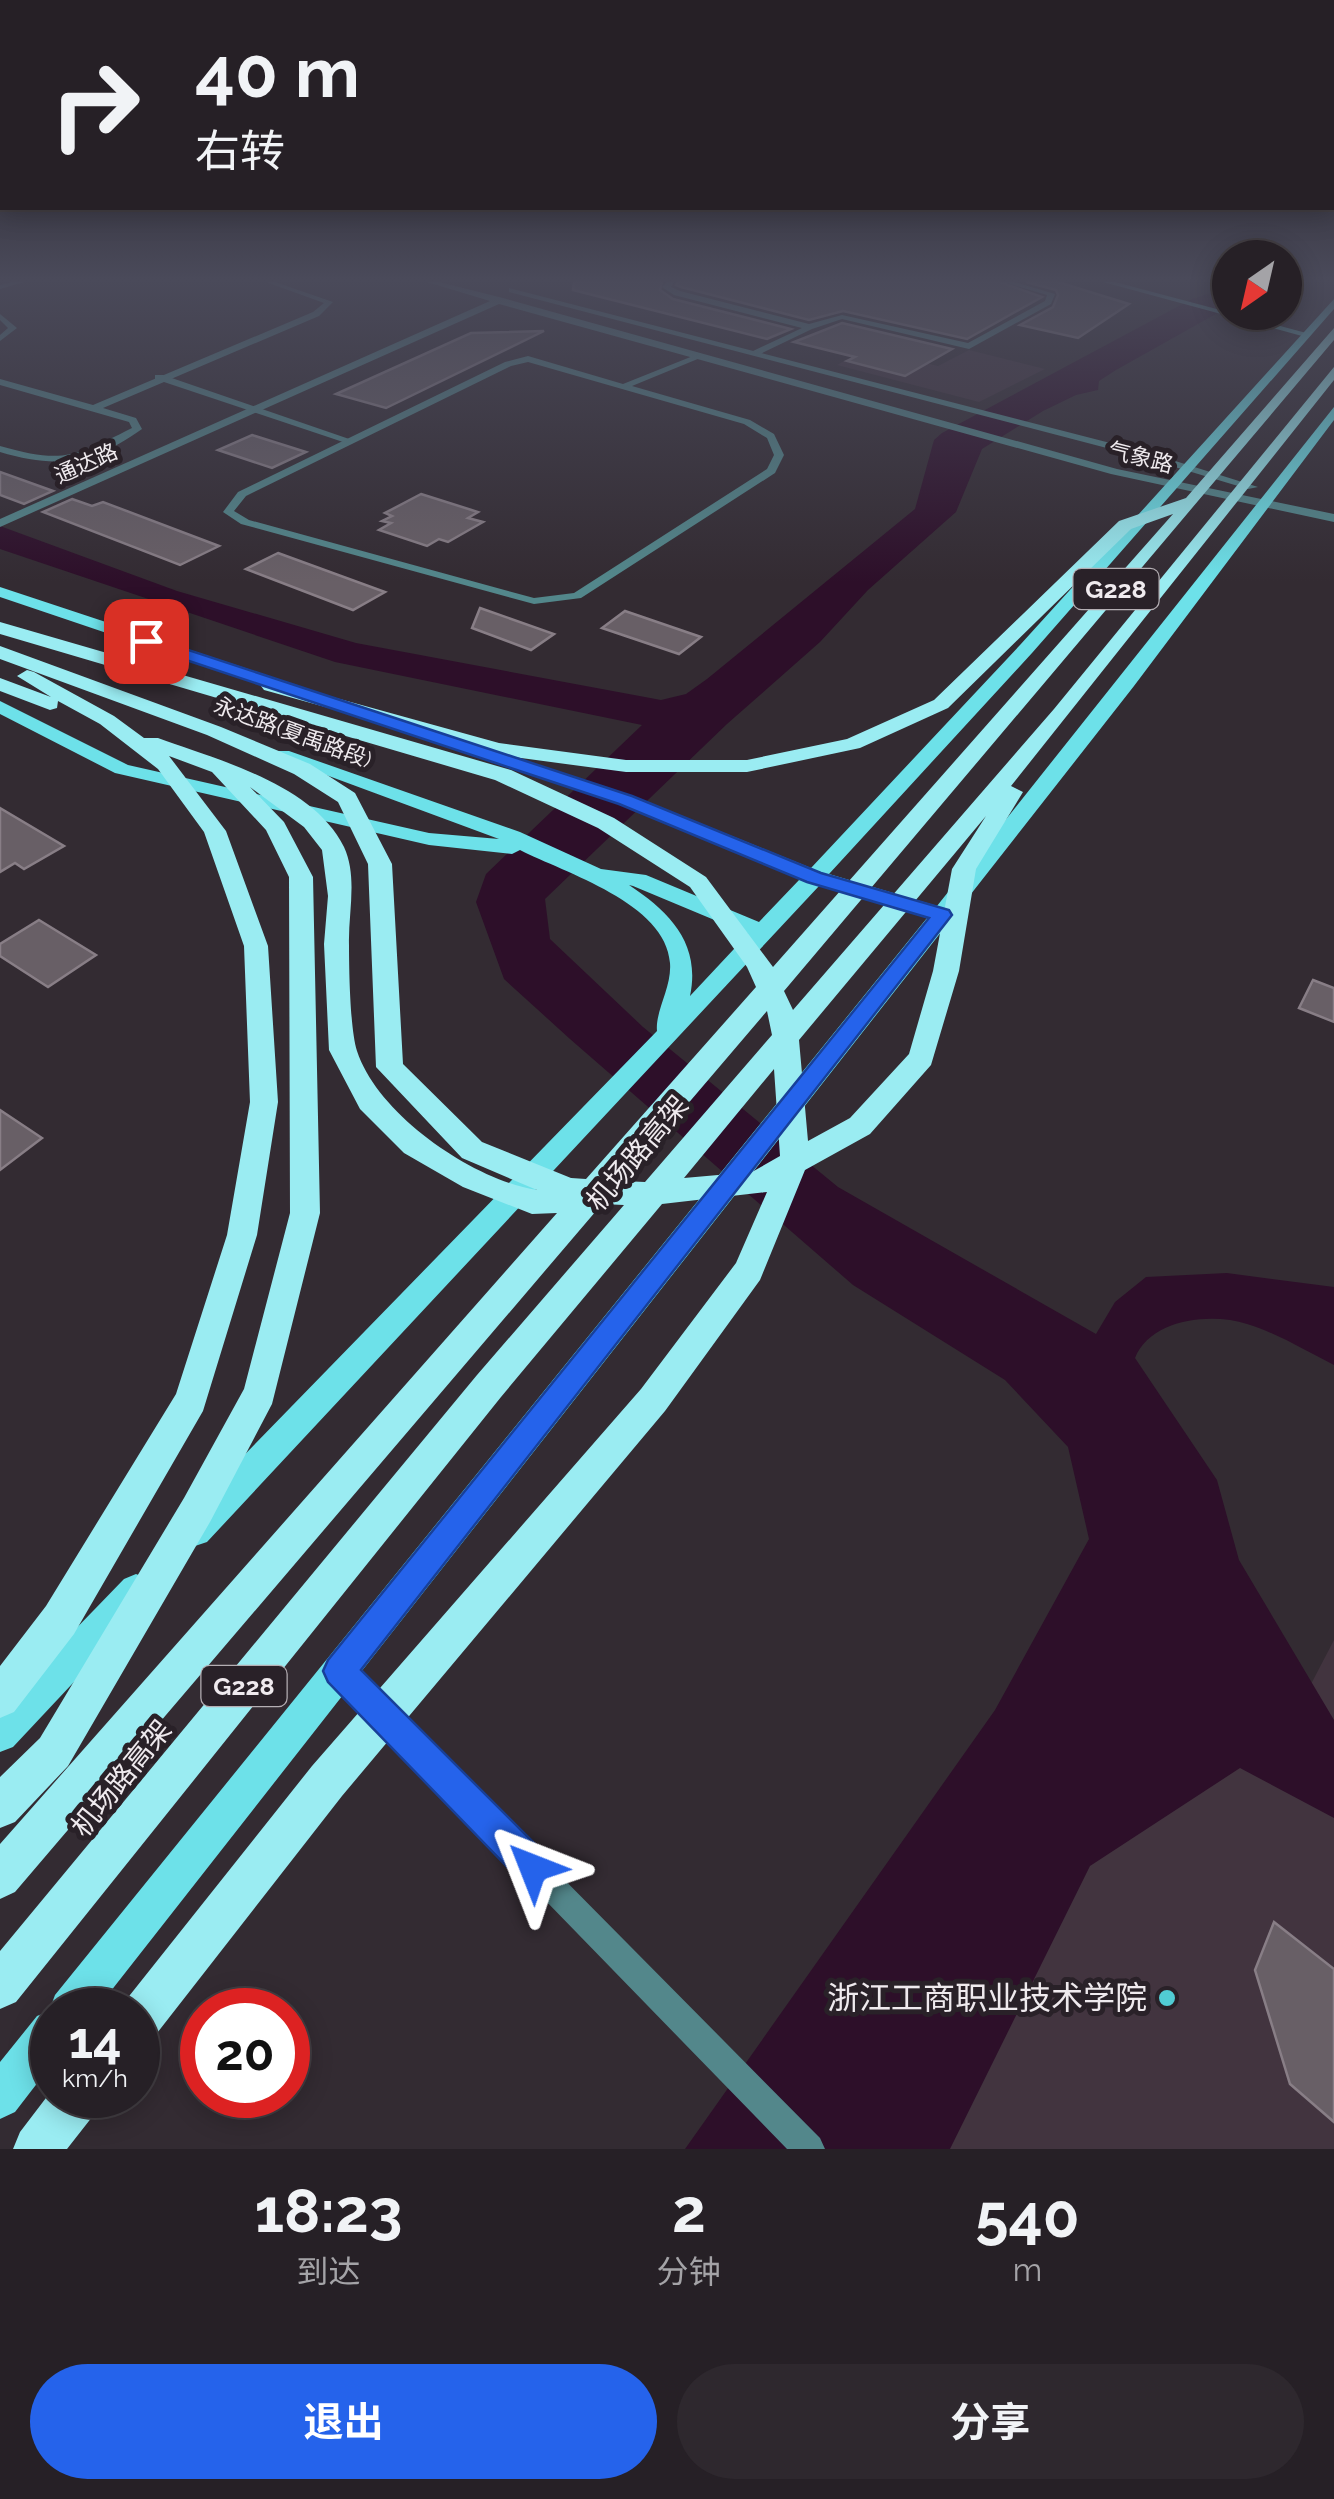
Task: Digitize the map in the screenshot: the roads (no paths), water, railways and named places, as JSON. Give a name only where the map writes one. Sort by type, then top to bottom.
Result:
[{"type":"highway","name":"机场路高架","points":[[0,1876],[1292,382]]},
{"type":"highway","name":"机场路高架","points":[[0,1986],[489,1386],[1062,713],[1326,382]]},
{"type":"highway","points":[[0,608],[498,749],[626,766],[747,766],[854,744],[941,704],[1125,526],[1192,501]]},
{"type":"highway","points":[[0,628],[503,775],[606,823],[698,882],[759,964],[784,1020],[795,1159],[749,1271],[653,1400],[326,1781],[160,1993]]},
{"type":"highway","points":[[0,655],[214,731],[302,768],[346,798],[380,864],[390,1067],[472,1150],[569,1190],[640,1194]]},
{"type":"highway","points":[[0,655],[107,720],[166,764],[215,832],[256,946],[264,1102],[242,1235],[192,1400],[60,1620],[0,1698]]},
{"type":"highway","points":[[0,684],[263,784],[312,822],[333,849],[340,896],[336,944],[343,1050],[370,1101],[414,1145],[472,1179],[532,1202],[757,1183],[860,1126],[921,1058],[946,972],[964,869],[1062,713]]},
{"type":"highway","points":[[0,1807],[54,1752],[197,1510],[260,1392],[305,1213],[301,877],[276,826],[220,768]]},
{"type":"highway","points":[[37,2149],[61,2118]]},
{"type":"main road","points":[[0,1734],[661,1042],[1187,470],[1263,382]]},
{"type":"main road","points":[[88,1988],[942,915],[1334,411]]},
{"type":"main road","name":"永达路(夏禹路段)","points":[[0,592],[625,800],[814,877],[942,915]]},
{"type":"main road","name":"永达路(夏禹路段)","points":[[0,655],[521,843]]},
{"type":"main road","points":[[0,707],[122,769],[429,840],[521,843],[591,873],[628,895],[667,929],[680,950],[676,1007],[661,1042]]},
{"type":"main road","points":[[591,873],[638,880],[763,932]]},
{"type":"main road","points":[[0,2097],[30,2059]]},
{"type":"street","points":[[174,382],[350,441]]},
{"type":"street","name":"通达路","points":[[0,522],[317,382]]},
{"type":"street","name":"气象路","points":[[795,382],[1172,486],[1270,497]]},
{"type":"street","name":"气象路","points":[[867,382],[1187,470],[1270,497]]},
{"type":"street","points":[[1270,497],[1334,509]]},
{"type":"street","points":[[1270,497],[1334,518]]},
{"type":"lane","points":[[0,449],[40,462],[63,462],[137,428],[134,420],[1,382]]},
{"type":"lane","points":[[94,408],[148,382]]},
{"type":"lane","points":[[470,382],[242,494],[228,512],[245,522],[407,563],[474,587],[534,601],[577,596],[771,471],[779,454],[770,436],[747,422],[611,382]]},
{"type":"lane","points":[[624,386],[634,382]]},
{"type":"lane","points":[[340,1671],[809,2149]]},
{"type":"place","name":"浙江工商职业技术学院","points":[[1167,1998]]}]
